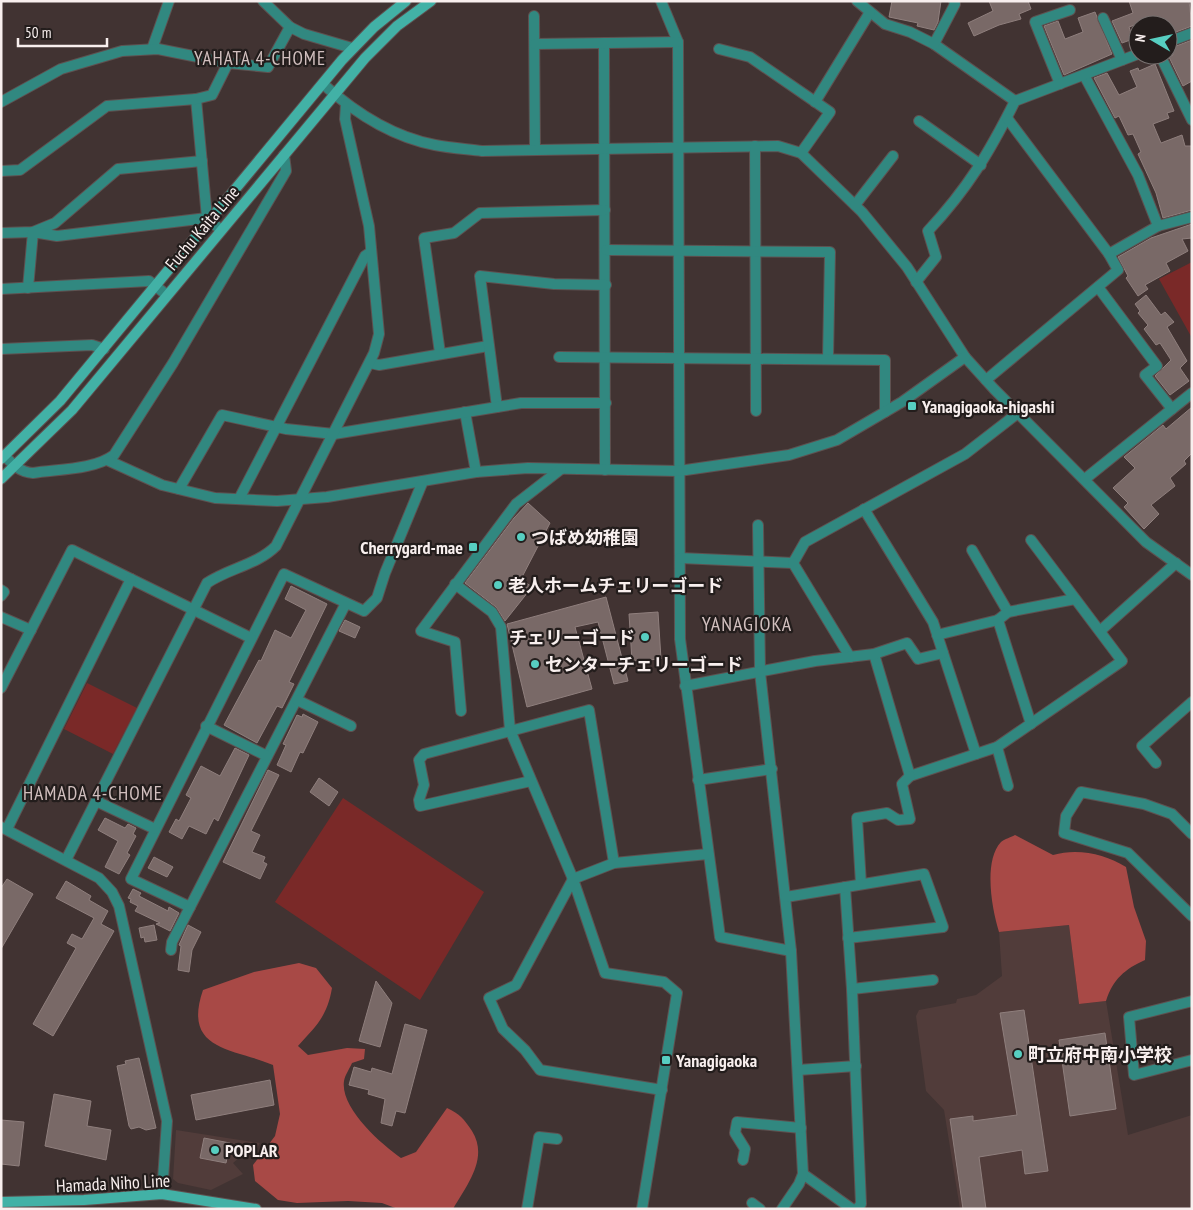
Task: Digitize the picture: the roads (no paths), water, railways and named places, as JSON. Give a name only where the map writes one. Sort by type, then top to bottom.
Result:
[{"type":"main road","name":"Fuchu Kaita Line","points":[[3,458],[60,402],[208,219],[352,48],[406,1]]},
{"type":"main road","name":"Fuchu Kaita Line","points":[[1,480],[72,410],[335,94],[386,36],[430,1]]},
{"type":"main road","name":"Hamada Niho Line","points":[[1,1202],[14,1206],[162,1194],[256,1209]]},
{"type":"street","points":[[152,49],[169,1]]},
{"type":"street","points":[[263,1],[290,27],[304,34],[352,48]]},
{"type":"street","points":[[661,1],[678,42],[680,639],[685,686],[720,937],[791,951]]},
{"type":"street","points":[[857,1],[885,24],[934,44],[1016,101]]},
{"type":"street","points":[[934,44],[955,4],[954,1]]},
{"type":"street","points":[[1060,84],[1035,22],[1070,10]]},
{"type":"street","points":[[815,102],[870,12]]},
{"type":"street","points":[[534,16],[535,150]]},
{"type":"street","points":[[1103,18],[1122,60]]},
{"type":"street","points":[[1,102],[61,69],[122,51],[152,49],[228,63],[268,67],[290,27]]},
{"type":"street","points":[[1178,38],[1192,33]]},
{"type":"street","points":[[535,44],[678,42]]},
{"type":"street","points":[[604,43],[606,250],[605,470]]},
{"type":"street","points":[[719,49],[750,57],[830,112],[801,153]]},
{"type":"street","points":[[916,282],[936,256],[928,231],[958,199],[981,165],[1016,101],[1128,58]]},
{"type":"street","points":[[1,171],[20,170],[107,106],[212,95],[228,63]]},
{"type":"street","points":[[1165,65],[1192,120]]},
{"type":"street","points":[[1084,75],[1138,175],[1158,226]]},
{"type":"street","points":[[323,84],[346,104],[402,135],[434,145],[482,151],[678,146],[778,146],[801,153],[855,205],[916,282],[965,357],[986,380],[1146,542],[1192,575]]},
{"type":"street","points":[[196,98],[208,219],[221,230]]},
{"type":"street","points":[[66,860],[207,583],[223,572],[265,557],[276,546],[370,363],[379,334],[369,226],[345,119],[346,104]]},
{"type":"street","points":[[986,380],[1118,270],[1109,254],[1007,118]]},
{"type":"street","points":[[919,120],[981,165]]},
{"type":"street","points":[[755,146],[756,410]]},
{"type":"street","points":[[107,460],[125,441],[286,171],[284,155]]},
{"type":"street","points":[[855,205],[893,156]]},
{"type":"street","points":[[33,232],[55,222],[118,170],[202,160]]},
{"type":"street","points":[[440,353],[424,238],[454,233],[480,213],[605,210]]},
{"type":"street","points":[[1109,254],[1158,226],[1192,217]]},
{"type":"street","points":[[1,232],[33,232],[56,236],[208,219]]},
{"type":"street","points":[[28,288],[33,232]]},
{"type":"street","points":[[606,250],[756,253],[830,252],[828,359]]},
{"type":"street","points":[[239,500],[275,427],[365,256],[371,252]]},
{"type":"street","points":[[497,407],[480,276],[554,284],[606,285]]},
{"type":"street","points":[[1,289],[145,281],[156,285],[167,295]]},
{"type":"street","points":[[1098,287],[1156,366],[1145,374],[1172,409]]},
{"type":"street","points":[[1,349],[92,345],[104,349]]},
{"type":"street","points":[[370,363],[379,365],[488,346]]},
{"type":"street","points":[[559,357],[885,360],[885,412]]},
{"type":"street","points":[[3,458],[25,472],[33,473],[107,460],[162,484],[179,489],[216,498],[277,502],[327,497],[476,472],[561,469],[679,471],[789,455],[837,440],[885,412],[965,357]]},
{"type":"street","points":[[1085,479],[1192,393]]},
{"type":"street","points":[[179,489],[222,415],[275,427],[334,434],[522,403],[606,403]]},
{"type":"street","points":[[464,412],[476,472]]},
{"type":"street","points":[[793,563],[805,542],[965,454],[1018,413]]},
{"type":"street","points":[[460,711],[454,642],[421,630],[516,504],[561,469]]},
{"type":"street","points":[[190,908],[131,879],[206,726],[284,574],[364,611],[377,598],[385,573],[423,481]]},
{"type":"street","points":[[864,509],[933,622],[976,754]]},
{"type":"street","points":[[758,525],[760,672],[791,951],[803,1174],[799,1184],[782,1209]]},
{"type":"street","points":[[862,884],[857,818],[887,813],[898,820],[910,819],[902,784],[910,776],[997,748],[1122,661],[1031,540]]},
{"type":"street","points":[[1,688],[72,550],[251,638]]},
{"type":"street","points":[[972,550],[1008,612]]},
{"type":"street","points":[[680,558],[793,563]]},
{"type":"street","points":[[793,563],[850,657]]},
{"type":"street","points":[[1100,632],[1176,563]]},
{"type":"street","points":[[131,579],[4,828],[99,878],[112,892],[119,906],[167,1121],[162,1194]]},
{"type":"street","points":[[456,584],[492,612],[501,627],[510,730],[573,879],[605,973],[664,982],[677,993],[642,1209]]},
{"type":"street","points":[[1,590],[4,592],[1,596]]},
{"type":"street","points":[[938,635],[998,620],[1008,612],[1075,599]]},
{"type":"street","points":[[171,950],[172,942],[346,603]]},
{"type":"street","points":[[1,617],[31,630]]},
{"type":"street","points":[[998,620],[1031,724]]},
{"type":"street","points":[[685,686],[815,661],[874,654],[907,643],[918,659],[943,653]]},
{"type":"street","points":[[874,654],[910,776]]},
{"type":"street","points":[[297,700],[351,726]]},
{"type":"street","points":[[1156,763],[1142,746],[1192,702]]},
{"type":"street","points":[[531,781],[420,806],[418,800],[424,785],[419,760],[424,754],[589,710],[614,863]]},
{"type":"street","points":[[206,726],[268,756]]},
{"type":"street","points":[[997,748],[1008,786]]},
{"type":"street","points":[[698,780],[772,769]]},
{"type":"street","points":[[1192,834],[1172,814],[1144,804],[1081,792],[1066,816],[1064,833],[1128,853],[1192,916]]},
{"type":"street","points":[[96,801],[155,829]]},
{"type":"street","points":[[662,1090],[540,1070],[525,1050],[503,1029],[489,998],[516,985],[573,879],[614,863],[708,854]]},
{"type":"street","points":[[786,897],[924,874],[943,927],[848,938]]},
{"type":"street","points":[[845,887],[856,1066],[861,1204],[857,1209]]},
{"type":"street","points":[[852,989],[933,980]]},
{"type":"street","points":[[1192,1001],[1130,1017],[1134,1075],[1192,1060]]},
{"type":"street","points":[[798,1070],[856,1066]]},
{"type":"street","points":[[743,1160],[745,1150],[735,1132],[738,1122],[801,1128]]},
{"type":"street","points":[[527,1209],[539,1137],[557,1139]]},
{"type":"street","points":[[803,1174],[852,1209]]},
{"type":"place","name":"Yanagigaoka-higashi","points":[[912,406]]},
{"type":"place","name":"つばめ幼稚園","points":[[521,537]]},
{"type":"place","name":"Cherrygard-mae","points":[[473,547]]},
{"type":"place","name":"老人ホームチェリーゴード","points":[[498,585]]},
{"type":"place","name":"チェリーゴード","points":[[645,637]]},
{"type":"place","name":"センターチェリーゴード","points":[[535,664]]},
{"type":"place","name":"町立府中南小学校","points":[[1018,1054]]},
{"type":"place","name":"Yanagigaoka","points":[[666,1060]]},
{"type":"place","name":"POPLAR","points":[[215,1150]]},
{"type":"district","name":"YAHATA 4-CHOME","points":[[260,58]]},
{"type":"district","name":"YANAGIOKA","points":[[747,624]]},
{"type":"district","name":"HAMADA 4-CHOME","points":[[93,793]]}]
